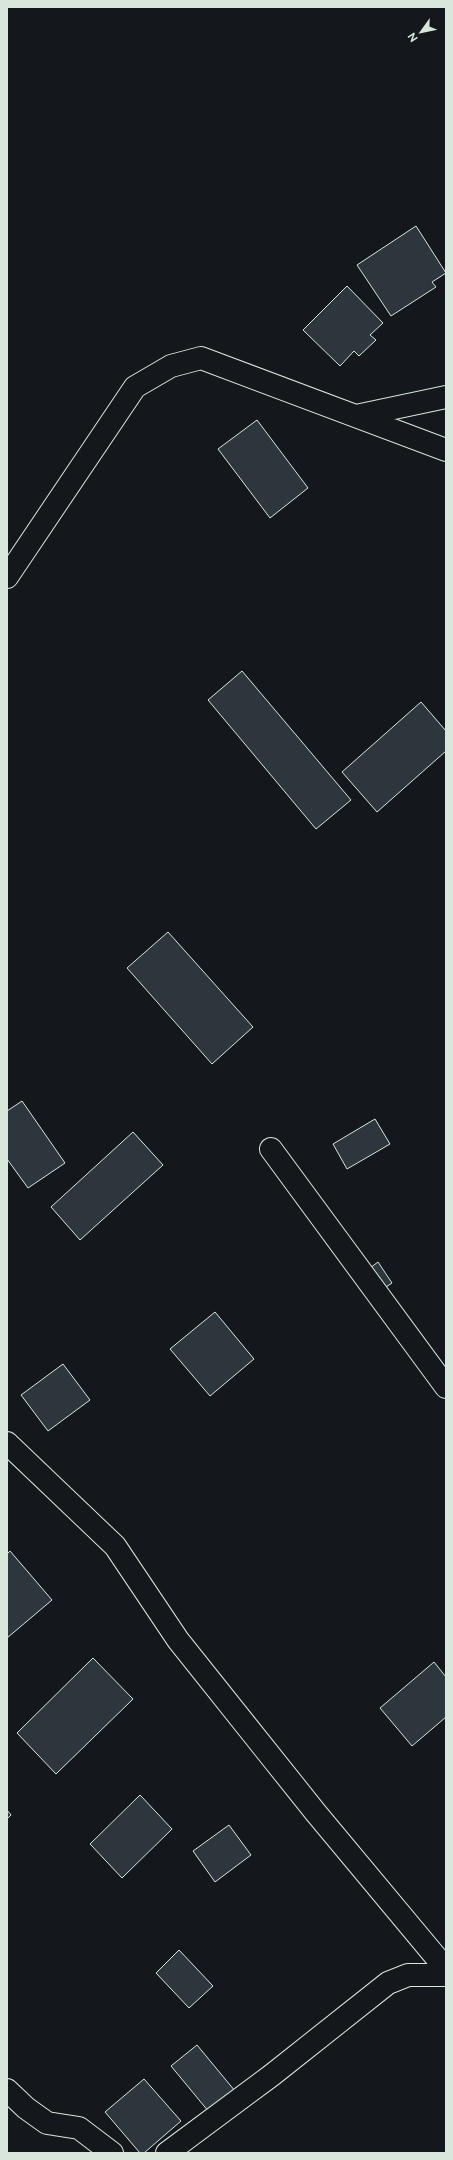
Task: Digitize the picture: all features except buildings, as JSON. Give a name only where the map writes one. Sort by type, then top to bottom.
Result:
[{"type":"street","points":[[7,577],[135,387],[171,366],[200,358],[446,450]]},
{"type":"street","points":[[356,416],[446,397]]},
{"type":"street","points":[[271,1149],[446,1387]]},
{"type":"street","points":[[7,1443],[115,1546],[178,1640],[316,1813],[446,1969]]},
{"type":"street","points":[[167,2153],[272,2075],[388,1983],[408,1975],[446,1975]]},
{"type":"street","points":[[7,2090],[26,2108],[47,2123],[79,2128],[112,2153]]}]
